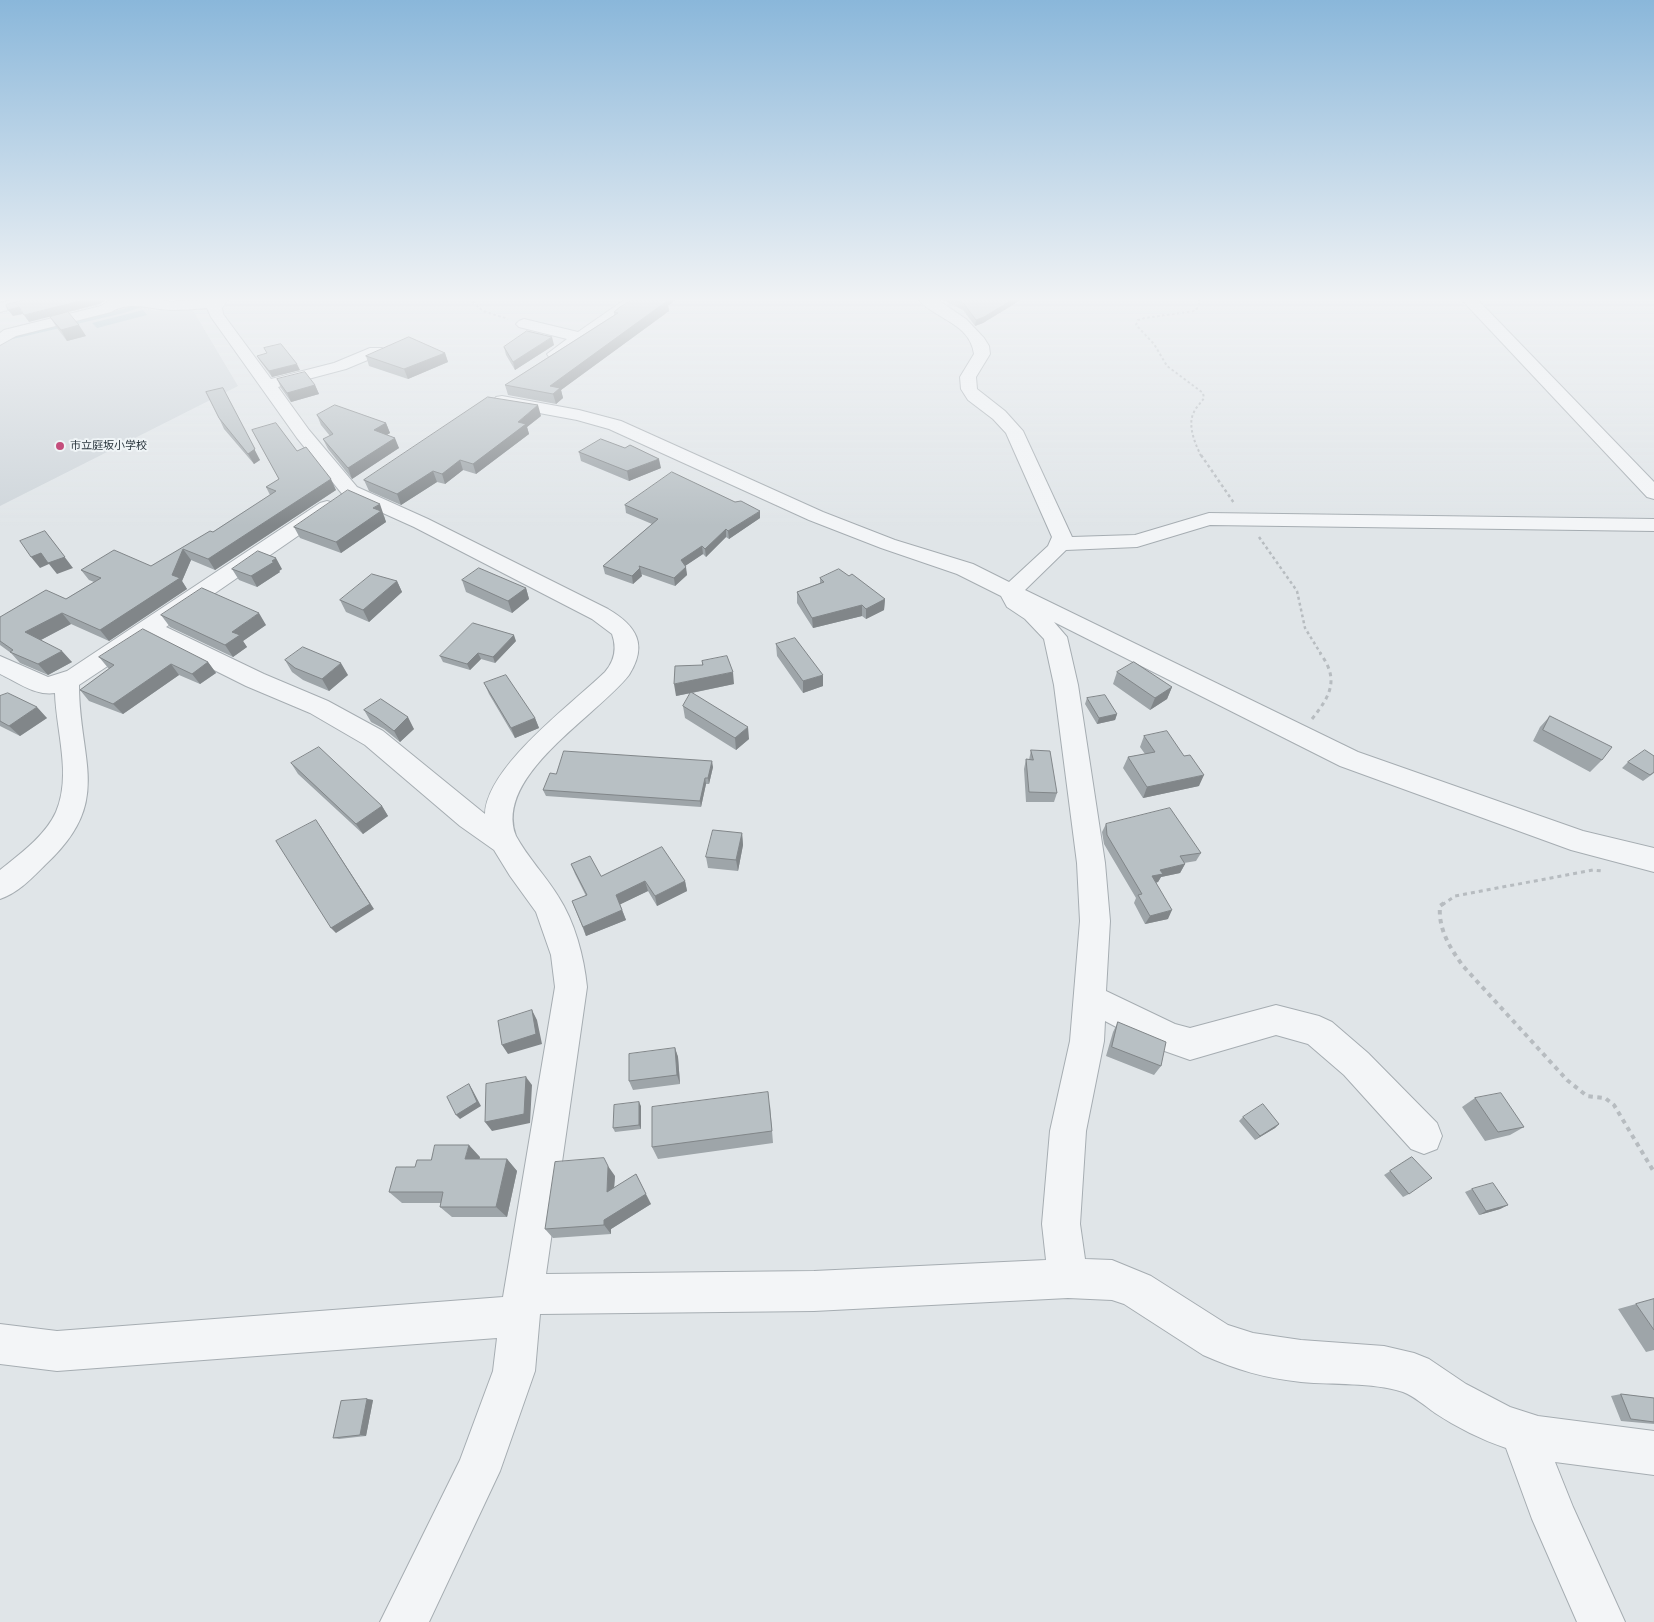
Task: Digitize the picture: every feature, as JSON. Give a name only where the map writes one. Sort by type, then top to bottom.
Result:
[{"type":"street","points":[[259,374],[358,486],[421,523],[617,624],[624,634],[627,647],[624,663],[620,669],[551,736],[511,779],[498,810],[499,830],[504,842],[548,906],[569,960],[571,987],[522,1305],[514,1371],[478,1471],[404,1622]]},
{"type":"street","points":[[267,385],[310,374]]},
{"type":"street","points":[[970,374],[968,377],[969,389],[974,396],[1004,419],[1014,431],[1062,537],[1060,547],[1030,573],[1012,595],[1015,602],[1033,614],[1056,637],[1065,677],[1091,863],[1095,921],[1091,1000],[1087,1041],[1068,1131],[1061,1224],[1068,1278]]},
{"type":"street","points":[[1539,374],[1654,492]]},
{"type":"street","points":[[512,383],[485,402],[563,412],[609,423],[816,516],[888,544],[965,569],[1300,736],[1366,766],[1540,829],[1581,842],[1654,860]]},
{"type":"street","points":[[14,694],[54,683],[90,669],[358,486]]},
{"type":"street","points":[[1062,544],[1129,542],[1209,519],[1654,525]]},
{"type":"street","points":[[150,628],[255,680],[319,707],[374,738],[408,764],[470,818],[504,842]]},
{"type":"street","points":[[0,664],[54,683],[66,698],[76,780],[71,813],[47,846],[0,887]]},
{"type":"street","points":[[1091,1000],[1108,1006],[1156,1032],[1190,1044],[1276,1020],[1307,1027],[1320,1033],[1356,1064],[1424,1136]]},
{"type":"street","points":[[0,1344],[56,1351],[366,1326],[522,1305],[1068,1278],[1112,1280],[1137,1290],[1217,1341],[1253,1354],[1301,1361],[1384,1368],[1414,1374],[1451,1398],[1501,1425],[1538,1438],[1654,1453]]},
{"type":"street","points":[[1521,1431],[1555,1519],[1601,1622]]},
{"type":"path","points":[[1177,374],[1203,393],[1204,398],[1193,414],[1192,432],[1209,470],[1297,591],[1305,628],[1311,640],[1328,663],[1332,683],[1328,698],[1300,736]]},
{"type":"path","points":[[1608,872],[1593,870],[1454,896],[1440,906],[1439,920],[1454,955],[1462,966],[1534,1041],[1555,1068],[1587,1096],[1605,1098],[1614,1105],[1654,1172]]},
{"type":"shaded area","points":[[0,374],[231,374],[238,386],[0,506]]},
{"type":"building","points":[[306,374],[315,385],[287,393],[277,379]]},
{"type":"building","points":[[523,374],[567,374],[550,386],[560,388],[553,394],[505,385]]},
{"type":"building","points":[[223,388],[255,449],[248,454],[219,418],[206,392]]},
{"type":"building","points":[[488,397],[538,405],[518,422],[526,424],[473,464],[460,460],[442,474],[433,471],[397,494],[364,480]]},
{"type":"building","points":[[335,405],[386,423],[374,430],[395,438],[348,468],[323,439],[333,434],[317,415]]},
{"type":"building","points":[[276,423],[297,451],[306,447],[331,479],[208,559],[183,549],[172,575],[180,578],[100,630],[62,613],[25,632],[62,651],[38,664],[10,652],[13,650],[0,641],[0,617],[46,590],[66,599],[101,578],[81,570],[114,550],[151,566],[210,531],[213,532],[276,491],[266,487],[279,479],[252,430]]},
{"type":"building","points":[[601,439],[625,448],[630,445],[659,459],[627,471],[579,452]]},
{"type":"building","points":[[672,472],[735,502],[741,501],[760,511],[728,531],[726,529],[705,549],[702,546],[681,560],[686,567],[674,578],[639,566],[640,568],[632,576],[603,566],[658,519],[625,505]]},
{"type":"building","points":[[348,490],[380,504],[373,508],[381,511],[336,542],[294,527]]},
{"type":"building","points":[[45,531],[65,557],[48,563],[41,553],[31,557],[20,541]]},
{"type":"building","points":[[258,551],[276,558],[272,561],[274,562],[251,576],[232,569]]},
{"type":"building","points":[[479,568],[526,588],[508,601],[462,580]]},
{"type":"building","points":[[839,569],[849,576],[852,574],[885,599],[866,609],[862,605],[812,618],[797,592],[824,582],[820,578]]},
{"type":"building","points":[[372,574],[397,581],[363,610],[340,600]]},
{"type":"building","points":[[202,588],[259,613],[232,632],[240,635],[225,645],[161,615]]},
{"type":"building","points":[[473,623],[514,635],[493,657],[478,653],[467,664],[440,656]]},
{"type":"building","points":[[143,629],[208,662],[192,674],[171,664],[113,704],[80,690],[114,665],[99,657]]},
{"type":"building","points":[[795,638],[823,675],[803,681],[776,644]]},
{"type":"building","points":[[303,647],[341,663],[322,679],[295,668],[285,660]]},
{"type":"building","points":[[727,656],[733,672],[674,684],[675,666],[703,665],[702,661]]},
{"type":"building","points":[[1134,662],[1172,687],[1155,698],[1117,672]]},
{"type":"building","points":[[506,675],[535,718],[511,728],[484,683]]},
{"type":"building","points":[[691,692],[748,727],[735,738],[683,706]]},
{"type":"building","points":[[8,693],[37,707],[9,726],[0,721],[0,696]]},
{"type":"building","points":[[1105,695],[1117,714],[1099,718],[1087,698]]},
{"type":"building","points":[[381,699],[408,717],[394,731],[364,710]]},
{"type":"building","points":[[1550,716],[1612,747],[1602,760],[1543,730]]},
{"type":"building","points":[[1167,731],[1184,756],[1190,755],[1204,775],[1147,787],[1128,757],[1155,752],[1144,736]]},
{"type":"building","points":[[319,747],[382,806],[356,824],[291,763]]},
{"type":"building","points":[[1031,750],[1050,751],[1057,793],[1029,792],[1026,759],[1033,760]]},
{"type":"building","points":[[1645,750],[1654,756],[1654,772],[1650,775],[1628,762]]},
{"type":"building","points":[[564,751],[712,761],[708,778],[705,778],[700,801],[543,790],[550,773],[556,774]]},
{"type":"building","points":[[1170,808],[1201,853],[1180,856],[1185,864],[1160,870],[1163,874],[1152,876],[1172,910],[1150,916],[1138,895],[1142,894],[1107,835],[1106,824]]},
{"type":"building","points":[[316,820],[370,904],[331,928],[276,841]]},
{"type":"building","points":[[713,830],[742,833],[736,860],[706,857]]},
{"type":"building","points":[[662,847],[685,881],[655,896],[645,881],[616,895],[622,910],[583,927],[572,901],[587,895],[571,864],[590,856],[601,876]]},
{"type":"building","points":[[532,1010],[536,1034],[502,1045],[498,1021]]},
{"type":"building","points":[[1118,1022],[1166,1042],[1161,1066],[1112,1047]]},
{"type":"building","points":[[675,1048],[677,1075],[629,1081],[629,1054]]},
{"type":"building","points":[[526,1077],[524,1114],[485,1122],[486,1084]]},
{"type":"building","points":[[469,1084],[477,1102],[456,1115],[447,1097]]},
{"type":"building","points":[[768,1092],[772,1131],[652,1147],[652,1107]]},
{"type":"building","points":[[1501,1093],[1524,1127],[1498,1132],[1475,1098]]},
{"type":"building","points":[[639,1102],[639,1125],[613,1128],[614,1105]]},
{"type":"building","points":[[1263,1104],[1279,1124],[1260,1136],[1243,1117]]},
{"type":"building","points":[[435,1145],[469,1145],[465,1159],[507,1159],[496,1207],[440,1207],[443,1192],[389,1192],[396,1167],[415,1167],[417,1160],[431,1160]]},
{"type":"building","points":[[1412,1157],[1432,1178],[1409,1194],[1390,1171]]},
{"type":"building","points":[[604,1158],[608,1166],[607,1192],[636,1174],[646,1194],[604,1220],[604,1225],[545,1229],[555,1162]]},
{"type":"building","points":[[1493,1183],[1508,1205],[1486,1211],[1472,1189]]},
{"type":"building","points":[[1654,1299],[1654,1330],[1636,1304]]},
{"type":"building","points":[[1621,1394],[1654,1398],[1654,1422],[1631,1419]]},
{"type":"building","points":[[367,1399],[360,1435],[333,1438],[341,1401]]},
{"type":"place","name":"市立庭坂小学校","points":[[60,446]]}]
